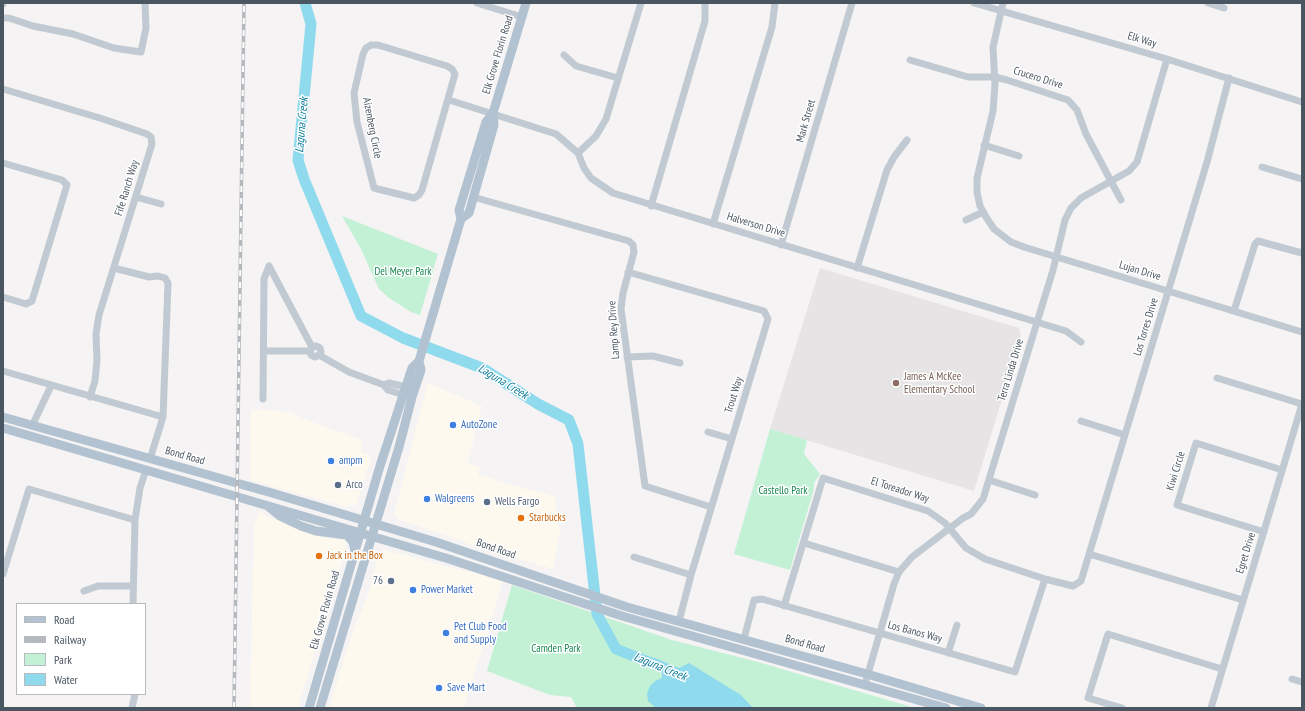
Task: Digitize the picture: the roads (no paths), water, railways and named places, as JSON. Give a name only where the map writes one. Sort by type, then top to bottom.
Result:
[{"type":"main road","name":"Elk Grove Florin Road","points":[[309,708],[364,521],[412,368],[419,361],[461,218],[459,210],[486,122],[493,113],[526,3]]},
{"type":"main road","name":"Elk Grove Florin Road","points":[[461,218],[469,212],[494,125],[493,113]]},
{"type":"main road","name":"Elk Grove Florin Road","points":[[320,708],[373,536],[421,370],[419,361]]},
{"type":"main road","points":[[405,391],[410,389],[405,409],[407,417]]},
{"type":"main road","name":"Bond Road","points":[[3,417],[213,476],[451,547],[627,607],[867,674],[981,708]]},
{"type":"main road","points":[[3,423],[26,430],[32,426]]},
{"type":"main road","name":"Bond Road","points":[[3,428],[361,532],[509,578],[622,616],[946,708]]},
{"type":"main road","points":[[80,451],[90,449],[142,463],[150,458]]},
{"type":"main road","points":[[146,470],[157,468],[188,476],[213,476]]},
{"type":"main road","points":[[266,504],[280,516],[301,526],[316,531],[347,535],[353,542],[355,551]]},
{"type":"main road","points":[[509,578],[515,576],[549,586],[571,588]]},
{"type":"main road","points":[[324,658],[327,666],[324,674],[328,681]]},
{"type":"main road","points":[[314,693],[316,699],[314,708]]},
{"type":"street","points":[[3,18],[9,18],[33,26],[73,34],[114,48],[141,52],[146,28],[145,3]]},
{"type":"street","points":[[477,3],[522,17]]},
{"type":"street","points":[[578,153],[592,140],[603,125],[641,3]]},
{"type":"street","points":[[651,206],[705,21],[705,3]]},
{"type":"street","points":[[713,224],[772,27],[775,3]]},
{"type":"street","name":"Mark Street","points":[[781,244],[852,3]]},
{"type":"street","name":"Elk Way","points":[[974,3],[1002,6],[1302,102]]},
{"type":"street","points":[[1208,3],[1224,8]]},
{"type":"street","name":"Lujan Drive","points":[[1002,6],[993,47],[995,77],[993,111],[976,178],[978,199],[983,212],[994,228],[1011,242],[1302,332]]},
{"type":"street","name":"Aizenberg Circle","points":[[371,45],[378,45],[449,67],[454,72],[455,78],[449,100],[420,194],[410,199],[374,188],[355,108],[354,94],[357,73],[366,48],[371,45]]},
{"type":"street","points":[[564,55],[576,66],[618,78]]},
{"type":"street","name":"Terra Linda Drive","points":[[865,684],[899,572],[907,562],[975,509],[982,499],[1037,322],[1056,257],[1063,226],[1071,208],[1086,194],[1129,171],[1140,156],[1167,59]]},
{"type":"street","name":"Crucero Drive","points":[[910,60],[968,77],[995,77],[1062,97],[1073,105],[1080,116],[1086,134],[1121,200]]},
{"type":"street","name":"Los Torres Drive","points":[[1081,581],[1207,162],[1229,78]]},
{"type":"street","name":"Fife Ranch Way","points":[[3,89],[147,134],[151,138],[152,144],[99,315],[96,334],[97,360],[95,381],[90,397]]},
{"type":"street","points":[[449,100],[493,113]]},
{"type":"street","name":"Halverson Drive","points":[[493,113],[550,131],[562,137],[578,153],[587,173],[601,186],[613,193],[651,206],[1066,331],[1081,342]]},
{"type":"street","points":[[857,268],[887,170],[907,140]]},
{"type":"street","points":[[984,146],[1019,156]]},
{"type":"street","points":[[3,163],[62,180],[67,186],[32,301],[26,304],[3,297]]},
{"type":"street","points":[[1262,167],[1302,179]]},
{"type":"street","points":[[136,197],[160,204]]},
{"type":"street","name":"Lamp Rey Drive","points":[[473,197],[629,241],[633,245],[634,252],[621,302],[644,486],[711,507]]},
{"type":"street","points":[[966,220],[983,212]]},
{"type":"street","points":[[1234,311],[1254,244],[1258,240],[1302,253]]},
{"type":"street","points":[[263,399],[264,279],[269,266],[311,349],[313,356],[319,355],[350,372],[384,385],[389,383],[405,391]]},
{"type":"street","points":[[114,268],[149,277],[158,276],[165,278],[168,283],[163,418],[150,458]]},
{"type":"street","name":"Trout Way","points":[[628,272],[764,311],[768,319],[711,507],[679,621]]},
{"type":"street","points":[[264,351],[311,349]]},
{"type":"street","points":[[627,357],[654,356],[680,363]]},
{"type":"street","points":[[3,371],[163,418]]},
{"type":"street","points":[[1217,378],[1302,404]]},
{"type":"street","points":[[32,426],[51,386]]},
{"type":"street","name":"Egret Drive","points":[[1211,708],[1302,404]]},
{"type":"street","points":[[1081,421],[1125,435]]},
{"type":"street","points":[[708,432],[732,439]]},
{"type":"street","name":"Kiwi Circle","points":[[1264,532],[1177,505],[1196,443],[1282,470]]},
{"type":"street","points":[[133,603],[135,520],[140,488],[146,470]]},
{"type":"street","name":"El Toreador Way","points":[[784,606],[823,478],[922,508],[934,514],[949,528],[961,543],[978,556],[1045,579],[1073,586],[1081,581]]},
{"type":"street","points":[[989,480],[1035,495]]},
{"type":"street","points":[[3,574],[29,489],[135,520]]},
{"type":"street","points":[[804,543],[899,572]]},
{"type":"street","points":[[1089,554],[1243,600]]},
{"type":"street","points":[[634,557],[691,575]]},
{"type":"street","name":"Los Banos Way","points":[[744,639],[754,600],[762,599],[1016,672],[1045,579]]},
{"type":"street","points":[[84,592],[92,587],[98,586],[133,586]]},
{"type":"street","points":[[948,653],[957,625]]},
{"type":"street","points":[[1122,708],[1088,698],[1108,634],[1222,670]]},
{"type":"street","points":[[1292,679],[1302,682]]},
{"type":"street","points":[[132,708],[134,695]]},
{"type":"water","points":[[655,658],[679,668],[689,663],[741,695],[753,708],[656,708],[648,701],[647,693],[650,686],[655,681],[662,678],[662,673],[650,667],[645,661]]},
{"type":"waterway","name":"Laguna Creek","points":[[305,3],[311,24],[298,160],[304,179],[361,316],[403,338],[482,368],[538,404],[569,420],[578,444],[597,614],[616,649],[659,666]]},
{"type":"railway","points":[[234,708],[244,3]]},
{"type":"place","name":"James A McKee Elementary School","points":[[896,383]]},
{"type":"place","name":"AutoZone","points":[[453,425]]},
{"type":"place","name":"ampm","points":[[331,461]]},
{"type":"place","name":"Arco","points":[[338,485]]},
{"type":"place","name":"Walgreens","points":[[427,499]]},
{"type":"place","name":"Wells Fargo","points":[[487,502]]},
{"type":"place","name":"Starbucks","points":[[521,518]]},
{"type":"place","name":"Jack in the Box","points":[[319,556]]},
{"type":"place","name":"76","points":[[391,581]]},
{"type":"place","name":"Power Market","points":[[413,590]]},
{"type":"place","name":"Pet Club Food and Supply","points":[[446,633]]},
{"type":"place","name":"Save Mart","points":[[439,688]]},
{"type":"park label","name":"Del Meyer Park","points":[[403,272]]},
{"type":"park label","name":"Castello Park","points":[[783,491]]},
{"type":"park label","name":"Camden Park","points":[[556,649]]}]
